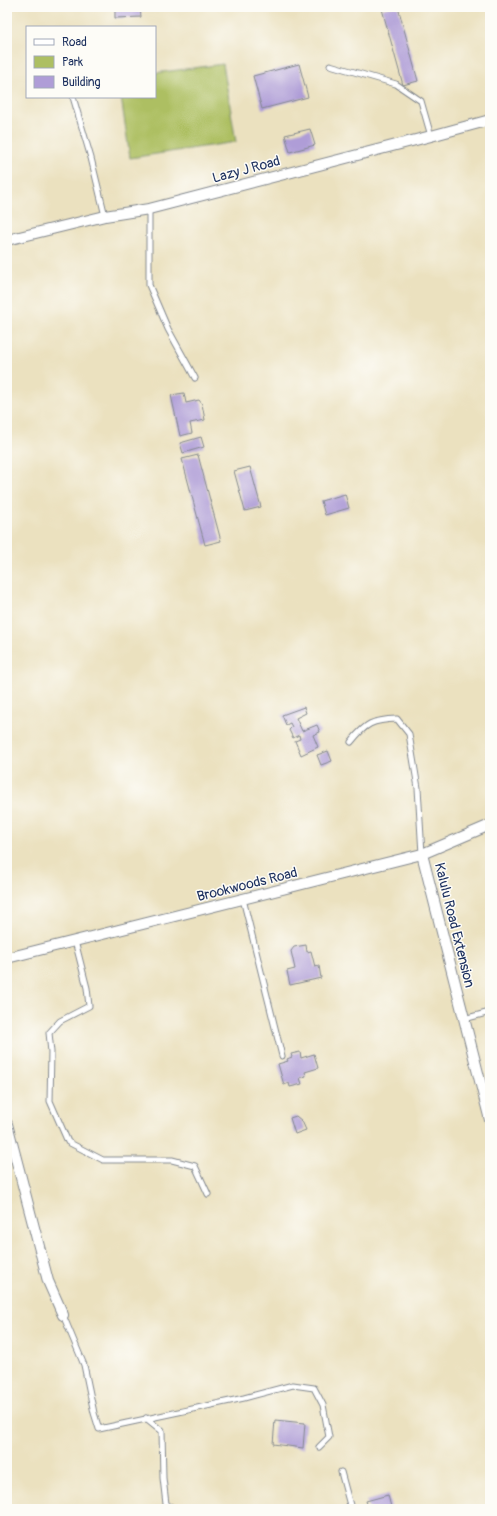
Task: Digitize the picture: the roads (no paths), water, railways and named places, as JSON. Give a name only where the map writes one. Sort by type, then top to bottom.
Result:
[{"type":"street","name":"Lazy J Road","points":[[7,240],[105,216],[150,209],[490,120]]},
{"type":"street","name":"Brookwoods Road","points":[[7,958],[422,854],[490,825]]},
{"type":"street","name":"Kalulu Road Extension","points":[[422,854],[490,1120]]},
{"type":"street","points":[[7,1124],[48,1281],[63,1315]]},
{"type":"lane","points":[[330,65],[396,84],[421,101],[431,136]]},
{"type":"lane","points":[[73,98],[91,158],[105,216]]},
{"type":"lane","points":[[150,209],[149,285],[168,330],[195,378]]},
{"type":"lane","points":[[351,742],[362,728],[380,720],[397,719],[408,734],[418,788],[422,854]]},
{"type":"lane","points":[[243,899],[282,1056]]},
{"type":"lane","points":[[75,941],[90,1006],[60,1021],[49,1033],[51,1052],[50,1101],[68,1142],[103,1160],[172,1160],[195,1166],[208,1194]]},
{"type":"lane","points":[[464,1019],[490,1012]]},
{"type":"lane","points":[[63,1315],[84,1365],[94,1413],[99,1429],[244,1398],[293,1385],[314,1388],[323,1405],[329,1437],[319,1447]]},
{"type":"lane","points":[[146,1418],[162,1431],[163,1478],[166,1504],[175,1509]]},
{"type":"lane","points":[[341,1472],[352,1509]]}]
